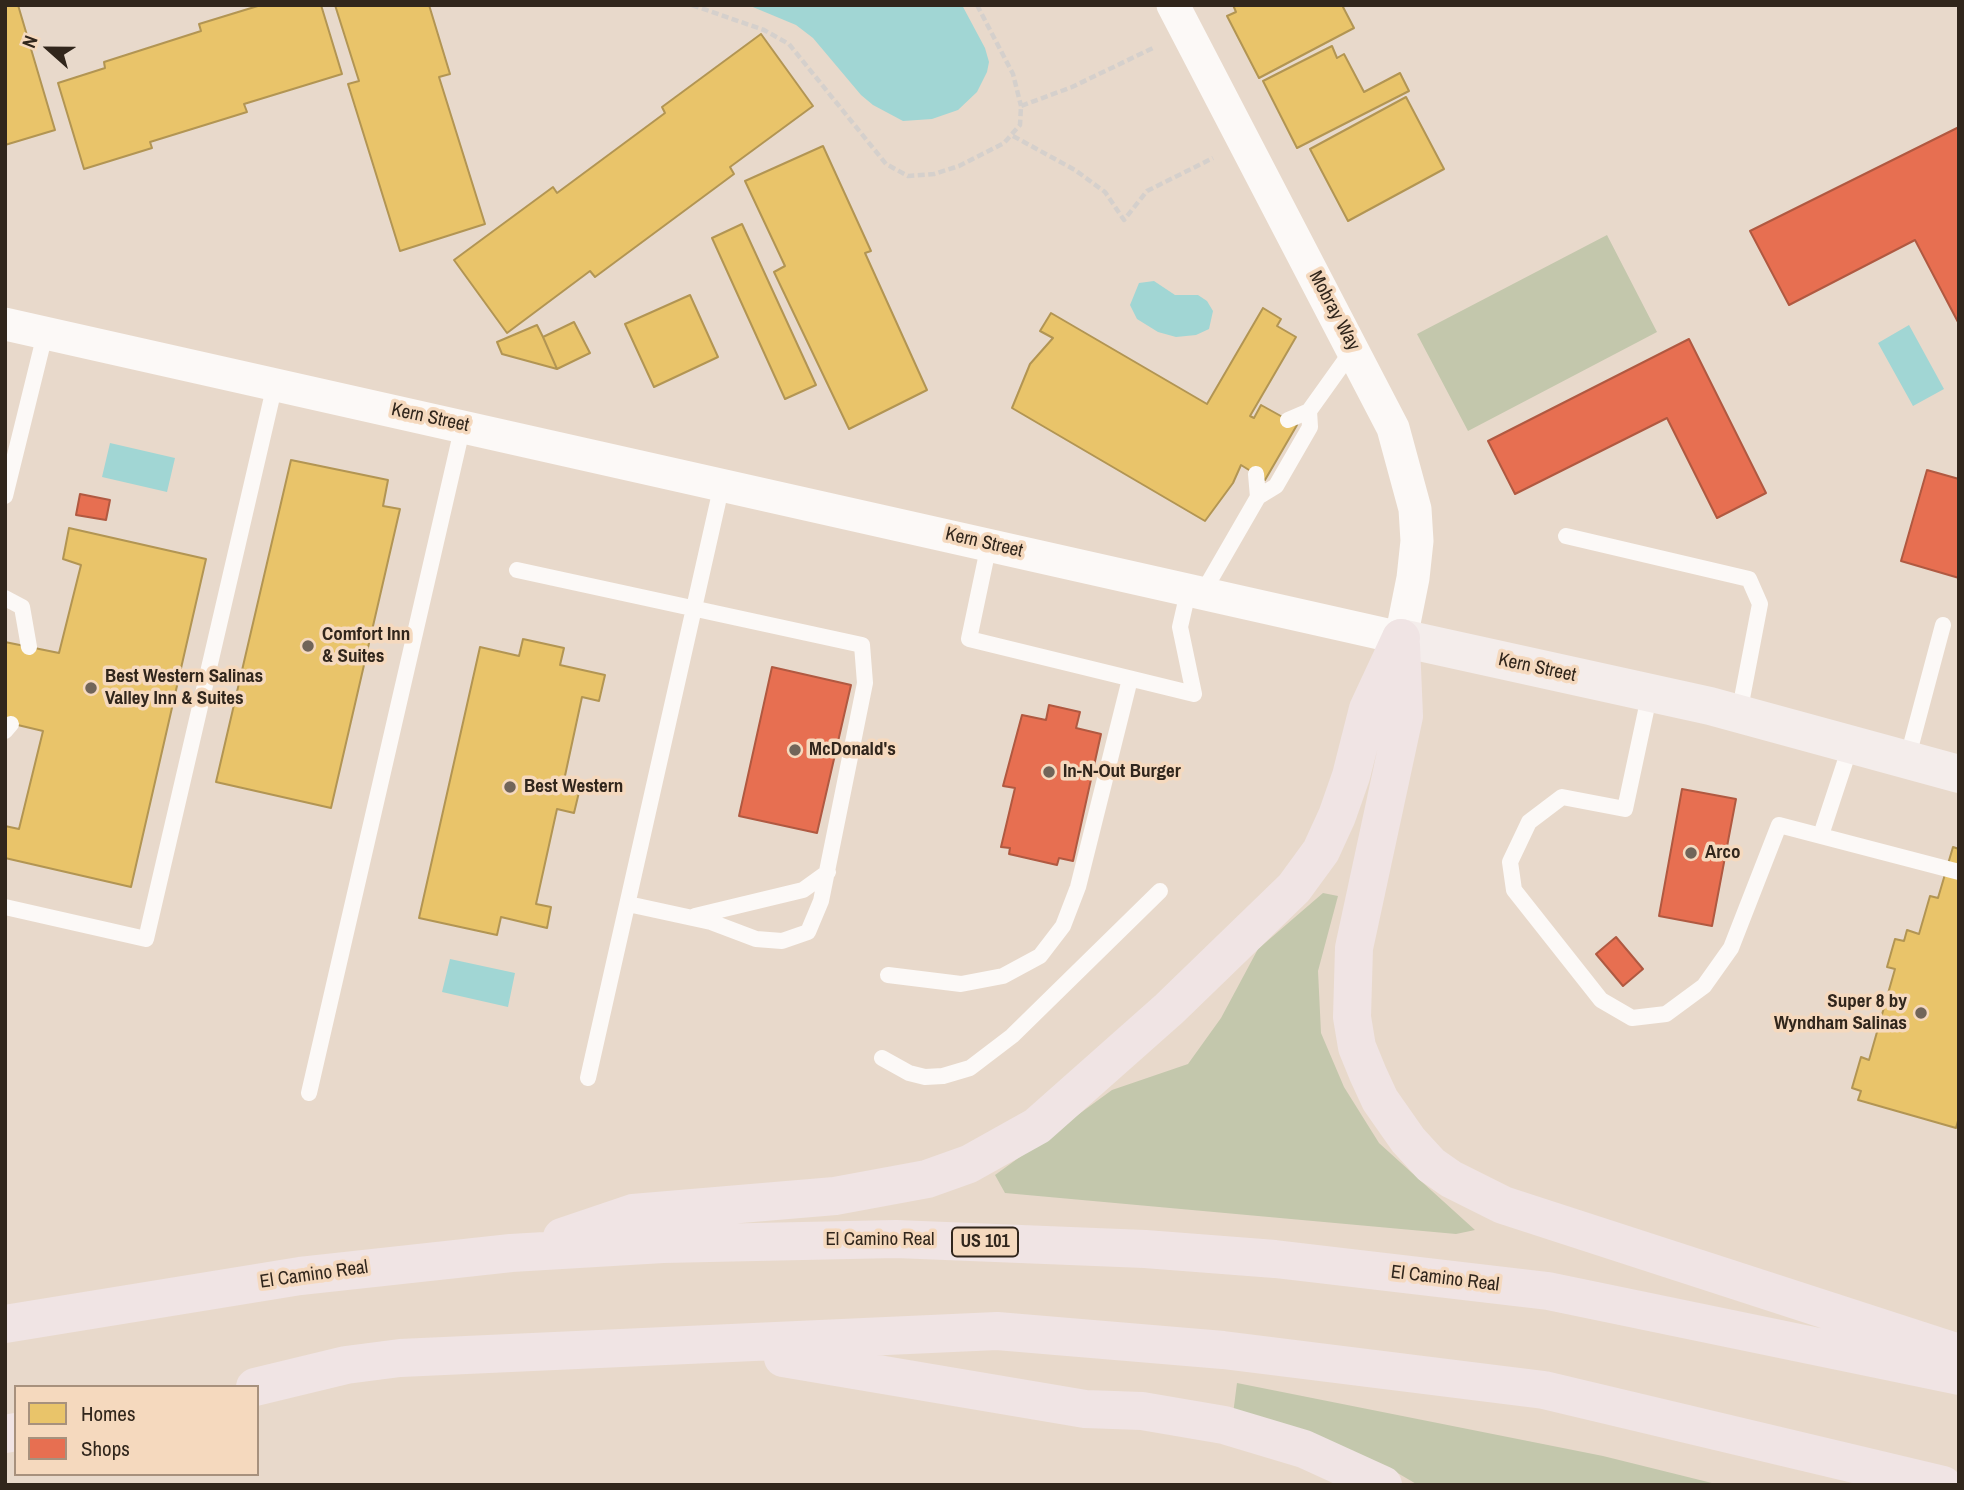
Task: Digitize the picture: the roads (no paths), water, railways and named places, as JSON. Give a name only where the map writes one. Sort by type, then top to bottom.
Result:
[{"type":"highway","points":[[511,1254],[633,1213],[835,1196],[927,1179],[981,1158],[1037,1126],[1150,1027],[1294,888],[1321,850],[1336,816],[1351,776],[1368,709],[1401,638]]},
{"type":"highway","points":[[1401,638],[1404,716],[1354,948],[1352,1017],[1357,1047],[1368,1074],[1380,1100],[1408,1140],[1431,1165],[1451,1179],[1503,1205],[1959,1353]]},
{"type":"highway","name":"El Camino Real","points":[[5,1324],[300,1276],[511,1254],[663,1244],[896,1239],[1145,1249],[1275,1259],[1548,1292],[1959,1376]]},
{"type":"highway","points":[[259,1386],[346,1365],[400,1358],[712,1346],[997,1331],[1223,1350],[1544,1390],[1943,1485]]},
{"type":"highway","points":[[712,1346],[1085,1409],[1142,1411],[1224,1426],[1304,1449],[1383,1485]]},
{"type":"main road","name":"Kern Street","points":[[1401,638],[1650,692],[1959,774]]},
{"type":"street","name":"Mobray Way","points":[[1180,18],[1354,348],[1393,428],[1415,509],[1417,541],[1401,638]]},
{"type":"street","name":"Kern Street","points":[[5,324],[1401,638]]},
{"type":"lane","points":[[5,496],[45,334]]},
{"type":"lane","points":[[1288,420],[1309,411],[1354,348]]},
{"type":"lane","points":[[5,907],[146,939],[275,384]]},
{"type":"lane","points":[[989,544],[969,639],[1194,694],[1180,627],[1195,593],[1258,497],[1276,486],[1310,427],[1309,411]]},
{"type":"lane","points":[[309,1093],[463,425]]},
{"type":"lane","points":[[1256,474],[1258,497]]},
{"type":"lane","points":[[588,1077],[722,484]]},
{"type":"lane","points":[[1566,536],[1749,579],[1760,604],[1739,714]]},
{"type":"lane","points":[[517,570],[862,645],[865,683],[828,872],[821,901],[808,932],[782,941],[755,939],[710,922],[628,904]]},
{"type":"lane","points":[[5,597],[22,607],[29,647]]},
{"type":"lane","points":[[1907,760],[1943,625]]},
{"type":"lane","points":[[888,975],[961,984],[1003,976],[1040,956],[1063,926],[1078,887],[1129,678]]},
{"type":"lane","points":[[1650,692],[1625,809],[1562,797],[1529,822],[1510,862],[1514,890],[1601,1000],[1632,1018],[1666,1014],[1704,986],[1731,948],[1779,825],[1959,872]]},
{"type":"lane","points":[[1821,835],[1851,744]]},
{"type":"lane","points":[[689,917],[803,890],[828,872]]},
{"type":"lane","points":[[882,1058],[909,1073],[925,1077],[943,1076],[970,1068],[1012,1036],[1160,891]]},
{"type":"water","points":[[748,5],[962,5],[985,48],[989,62],[987,72],[977,92],[958,110],[932,119],[903,121],[873,105],[861,95],[813,38],[796,25]]},
{"type":"water","points":[[1154,281],[1175,295],[1198,295],[1207,301],[1213,311],[1209,329],[1196,335],[1176,337],[1158,332],[1137,319],[1130,305],[1139,283]]},
{"type":"water","points":[[1909,325],[1944,389],[1913,406],[1878,343]]},
{"type":"water","points":[[110,443],[175,458],[167,492],[102,477]]},
{"type":"water","points":[[450,959],[515,973],[508,1007],[442,992]]},
{"type":"place","name":"Comfort Inn & Suites","points":[[308,646]]},
{"type":"place","name":"Best Western Salinas Valley Inn & Suites","points":[[91,688]]},
{"type":"place","name":"McDonald's","points":[[795,750]]},
{"type":"place","name":"In-N-Out Burger","points":[[1049,772]]},
{"type":"place","name":"Best Western","points":[[510,787]]},
{"type":"place","name":"Arco","points":[[1691,853]]},
{"type":"place","name":"Super 8 by Wyndham Salinas","points":[[1921,1013]]}]
